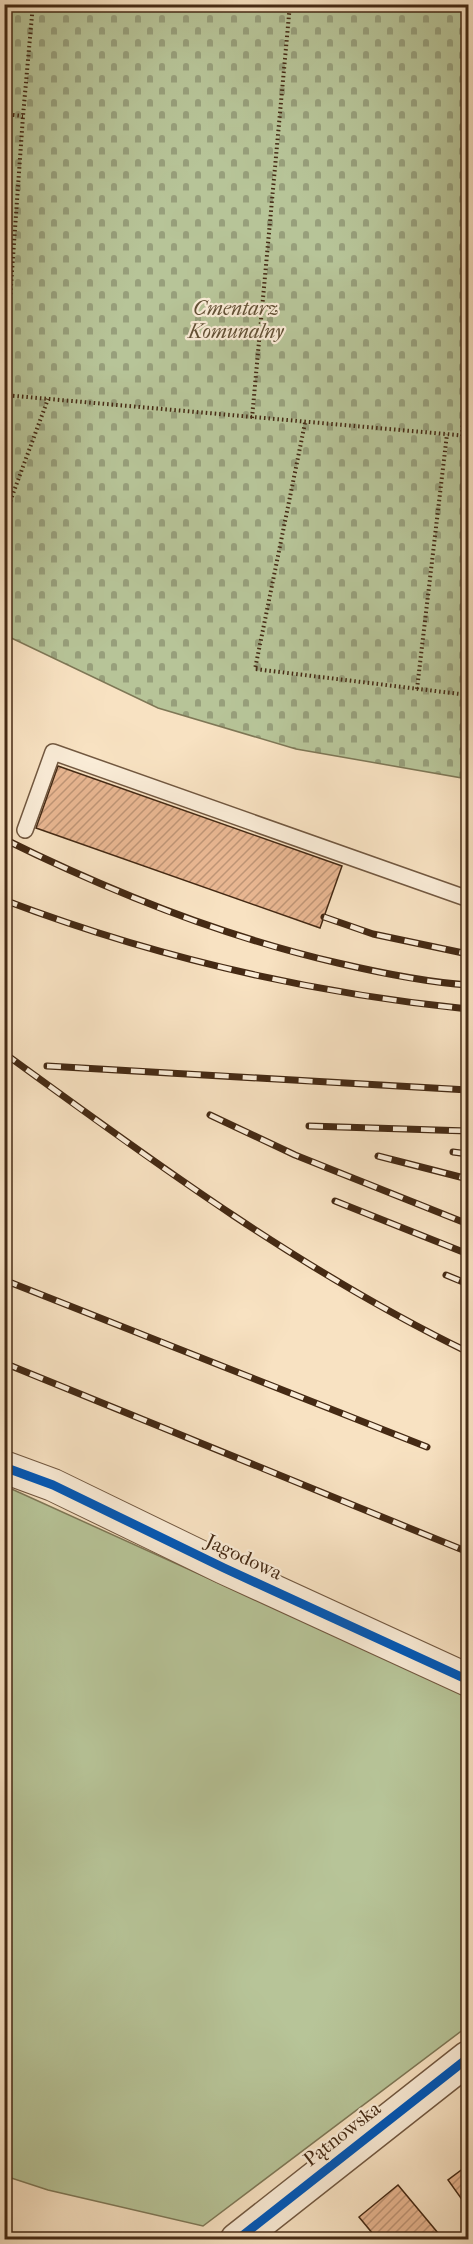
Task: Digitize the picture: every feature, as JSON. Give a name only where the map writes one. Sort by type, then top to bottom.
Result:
[{"type":"street","name":"Jagodowa","points":[[4,1467],[53,1485],[224,1568],[468,1680]]},
{"type":"street","name":"Pątnowska","points":[[237,2240],[468,2058]]},
{"type":"lane","points":[[25,830],[53,752],[468,897]]},
{"type":"path","points":[[4,384],[33,4]]},
{"type":"path","points":[[252,418],[290,4]]},
{"type":"path","points":[[4,114],[23,116]]},
{"type":"path","points":[[462,436],[468,336]]},
{"type":"path","points":[[4,395],[468,436]]},
{"type":"path","points":[[4,518],[48,399]]},
{"type":"path","points":[[305,423],[255,669],[468,695]]},
{"type":"path","points":[[417,689],[447,434]]},
{"type":"green space","name":"Cmentarz Komunalny","points":[[5,4],[468,5],[468,779],[296,749],[158,708],[5,635]]},
{"type":"green space","points":[[5,1486],[468,1696],[468,2026],[203,2226],[48,2190],[5,2176]]},
{"type":"building","points":[[58,766],[342,866],[320,928],[36,828]]},
{"type":"building","points":[[468,2165],[468,2208],[448,2180]]},
{"type":"building","points":[[398,2185],[438,2233],[430,2240],[378,2240],[359,2217]]},
{"type":"railway","points":[[4,839],[85,877],[167,911],[252,940],[370,970],[468,985]]},
{"type":"railway","points":[[4,900],[118,939],[233,970],[350,993],[468,1009]]},
{"type":"railway","points":[[324,917],[373,934],[468,954]]},
{"type":"railway","points":[[4,1053],[172,1174],[288,1251],[407,1321],[468,1352]]},
{"type":"railway","points":[[47,1066],[468,1090]]},
{"type":"railway","points":[[210,1115],[295,1155],[468,1224]]},
{"type":"railway","points":[[309,1126],[468,1131]]},
{"type":"railway","points":[[453,1152],[468,1154]]},
{"type":"railway","points":[[378,1156],[468,1179]]},
{"type":"railway","points":[[335,1201],[468,1254]]},
{"type":"railway","points":[[446,1275],[468,1284]]},
{"type":"railway","points":[[4,1280],[427,1447]]},
{"type":"railway","points":[[4,1363],[468,1552]]},
{"type":"cycle path","points":[[4,1467],[53,1485],[224,1568],[468,1680]]},
{"type":"cycle path","points":[[237,2240],[468,2058]]}]
